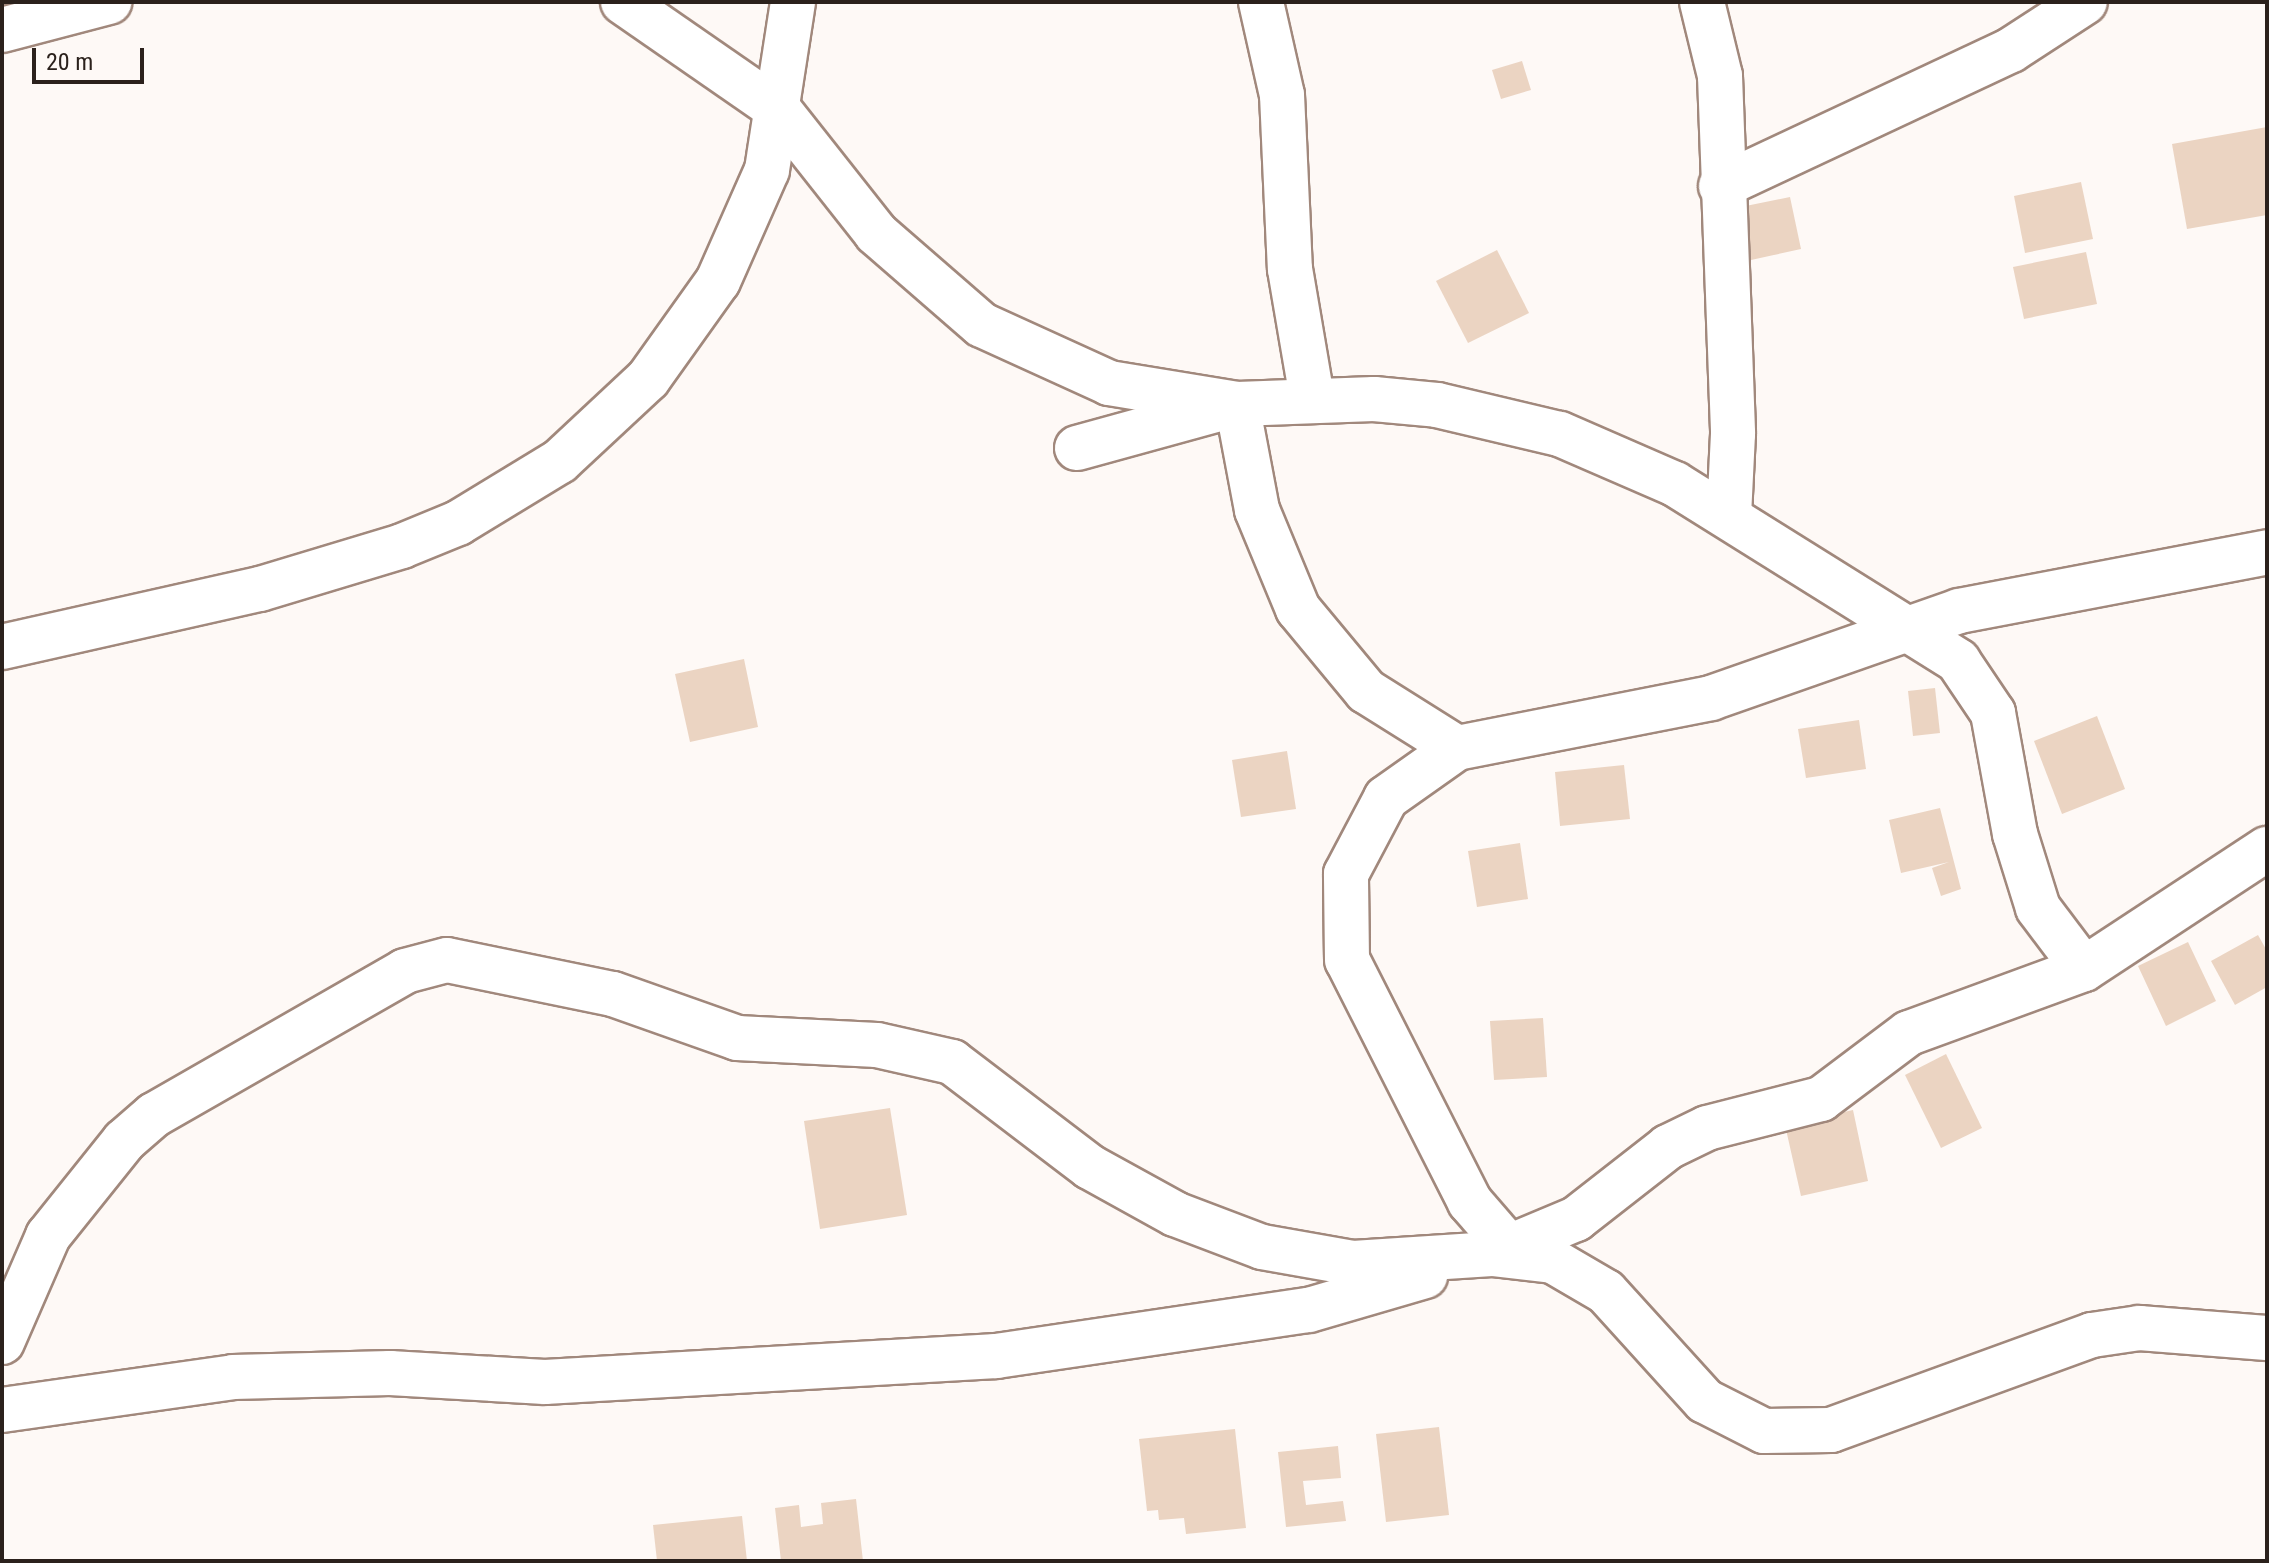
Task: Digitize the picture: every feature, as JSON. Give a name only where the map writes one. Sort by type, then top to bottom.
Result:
[{"type":"street","points":[[2,30],[109,2]]},
{"type":"street","points":[[623,2],[779,110],[876,233],[982,325],[1109,383],[1237,404]]},
{"type":"street","points":[[2,647],[260,589],[402,546],[458,523],[560,461],[648,379],[718,281],[767,170],[779,110],[793,2]]},
{"type":"street","points":[[1261,2],[1282,95],[1290,269],[1312,398]]},
{"type":"street","points":[[1702,2],[1720,76],[1721,186],[1733,420],[1729,517]]},
{"type":"street","points":[[1721,186],[2011,50],[2085,2]]},
{"type":"street","points":[[1077,448],[1237,404],[1312,398],[1437,405],[1560,434],[1729,517],[1958,661],[1993,713],[2024,872],[2038,908],[2084,969]]},
{"type":"street","points":[[1237,404],[1257,510],[1298,609],[1366,691],[1457,748]]},
{"type":"street","points":[[1500,1250],[1470,1202],[1409,1072],[1363,1000],[1341,917],[1346,874],[1378,810],[1418,769],[1457,748],[1711,698],[1906,626],[2267,552]]},
{"type":"street","points":[[2,1410],[280,1375],[545,1382],[996,1356],[1309,1310],[1500,1250],[1576,1219],[1668,1147],[1707,1128],[1821,1099],[1909,1033],[2084,969],[2267,849]]},
{"type":"street","points":[[2,1342],[48,1236],[124,1141],[154,1115],[405,971],[447,960],[613,994],[737,1038],[877,1045],[952,1062],[1090,1167],[1175,1214],[1262,1247],[1400,1264],[1500,1250],[1538,1257],[1581,1273],[1705,1401],[1764,1431],[1831,1430],[2092,1335],[2139,1328],[2267,1338]]},
{"type":"building","points":[[1522,61],[1531,90],[1501,99],[1492,70]]},
{"type":"building","points":[[2267,127],[2267,215],[2187,229],[2172,144]]},
{"type":"building","points":[[2081,182],[2093,239],[2025,253],[2014,196]]},
{"type":"building","points":[[1790,197],[1801,249],[1742,262],[1731,209]]},
{"type":"building","points":[[1497,250],[1529,313],[1468,343],[1436,281]]},
{"type":"building","points":[[2086,252],[2097,304],[2024,319],[2013,267]]},
{"type":"building","points":[[744,659],[758,727],[690,742],[675,674]]},
{"type":"building","points":[[1935,688],[1940,733],[1913,736],[1908,691]]},
{"type":"building","points":[[2097,716],[2125,789],[2062,814],[2034,741]]},
{"type":"building","points":[[1859,720],[1866,769],[1806,778],[1798,729]]},
{"type":"building","points":[[1287,751],[1296,809],[1241,817],[1232,760]]},
{"type":"building","points":[[1624,765],[1630,819],[1560,826],[1555,772]]},
{"type":"building","points":[[1940,808],[1961,889],[1941,896],[1932,868],[1949,862],[1901,873],[1889,820]]},
{"type":"building","points":[[1520,843],[1528,899],[1477,907],[1468,851]]},
{"type":"building","points":[[2258,935],[2267,951],[2267,987],[2235,1005],[2211,961]]},
{"type":"building","points":[[2188,942],[2216,1001],[2166,1026],[2138,966]]},
{"type":"building","points":[[1543,1018],[1547,1077],[1494,1080],[1490,1021]]},
{"type":"building","points":[[1946,1054],[1982,1128],[1941,1148],[1905,1075]]},
{"type":"building","points":[[890,1108],[907,1215],[820,1229],[804,1121]]},
{"type":"building","points":[[1853,1110],[1868,1181],[1801,1196],[1785,1125]]},
{"type":"building","points":[[1439,1427],[1449,1515],[1386,1522],[1376,1434]]},
{"type":"building","points":[[1235,1429],[1246,1528],[1186,1534],[1184,1518],[1159,1520],[1158,1510],[1147,1511],[1139,1439]]},
{"type":"building","points":[[1338,1446],[1341,1478],[1303,1481],[1306,1505],[1343,1501],[1346,1521],[1286,1527],[1278,1452]]},
{"type":"building","points":[[856,1499],[863,1561],[781,1561],[775,1508],[799,1505],[801,1527],[823,1524],[821,1503]]},
{"type":"building","points":[[742,1516],[747,1561],[657,1561],[653,1525]]}]
